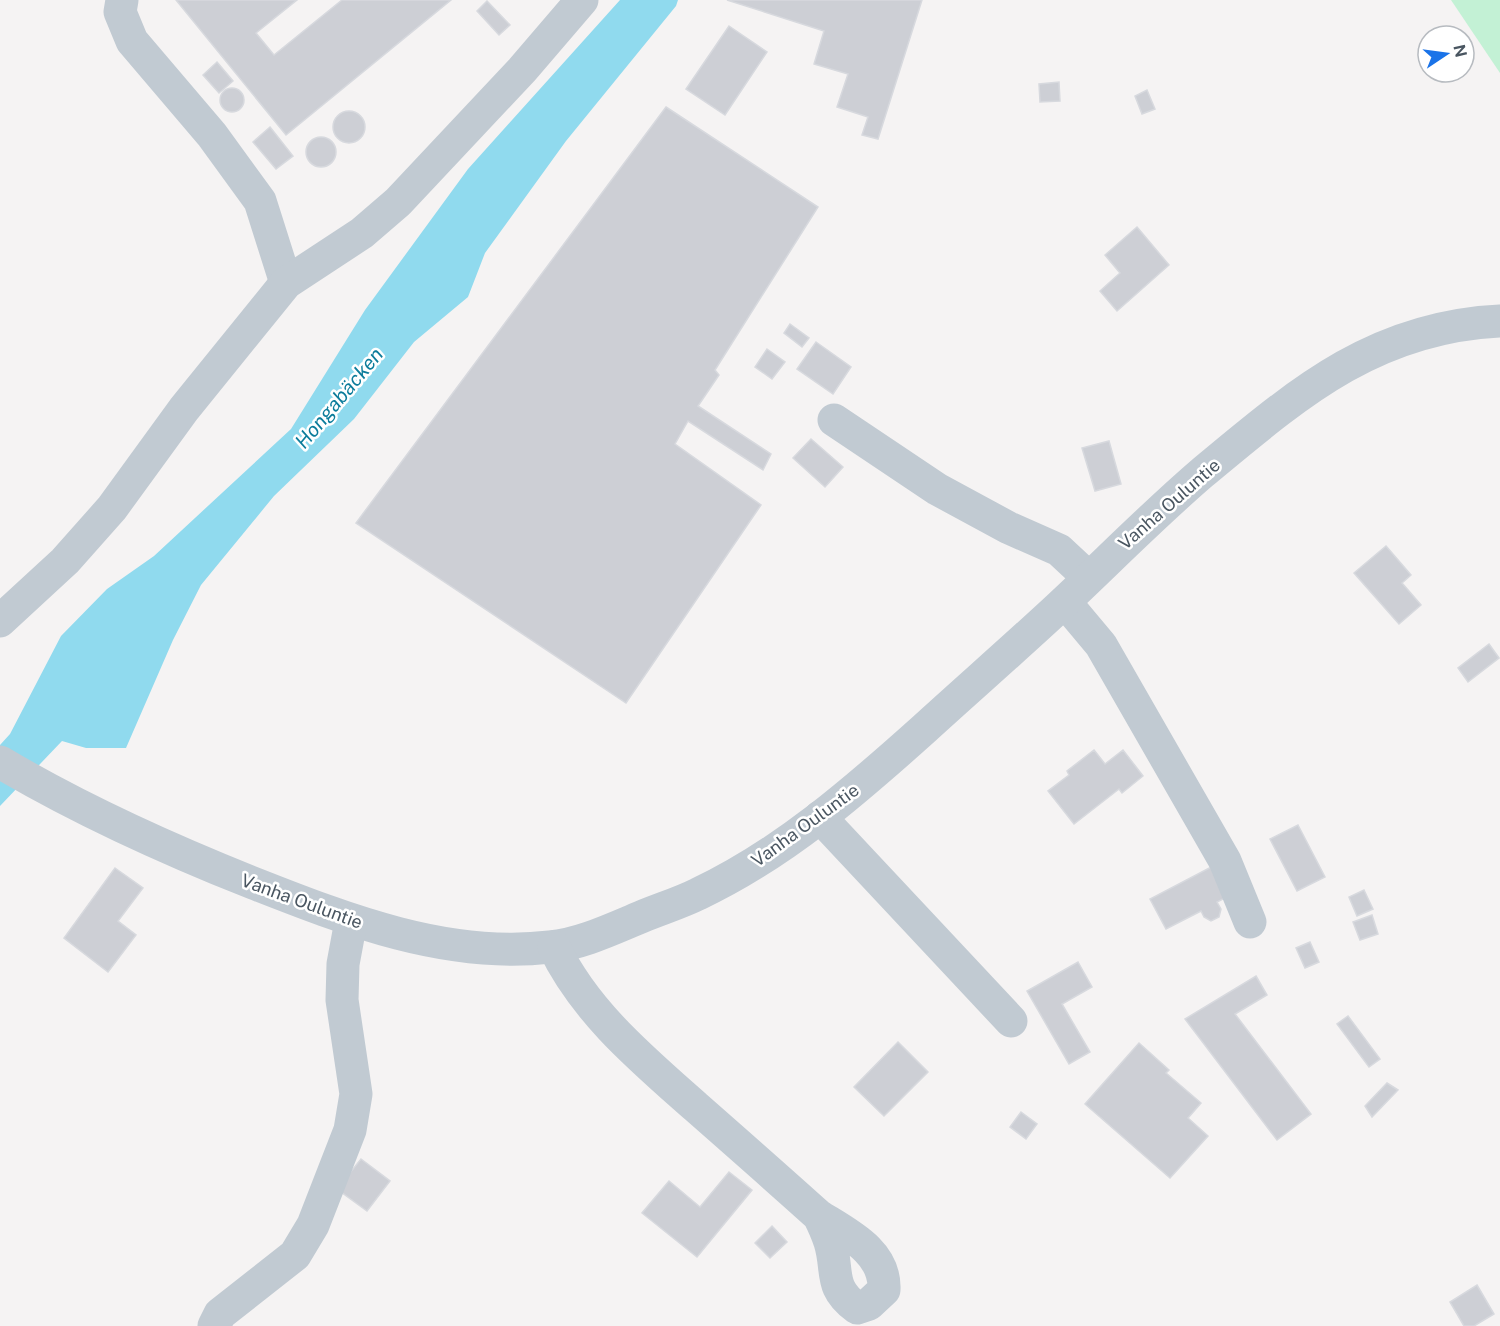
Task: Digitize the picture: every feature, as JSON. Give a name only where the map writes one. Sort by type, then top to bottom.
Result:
[{"type":"street","points":[[122,0],[120,12],[132,41],[212,135],[260,201],[286,283]]},
{"type":"street","points":[[0,621],[65,561],[112,508],[184,409],[286,283],[362,233],[398,202],[522,70],[582,0]]},
{"type":"street","name":"Vanha Ouluntie","points":[[0,762],[58,797],[172,851],[351,921],[473,948],[554,947],[596,935],[699,894],[753,864],[820,818],[882,767],[1065,602],[1160,509],[1288,401],[1343,365],[1412,337],[1464,323],[1500,321]]},
{"type":"street","points":[[834,420],[938,489],[1009,528],[1059,550],[1088,577]]},
{"type":"street","points":[[1065,602],[1101,645],[1225,861],[1250,922]]},
{"type":"street","points":[[820,818],[1011,1022]]},
{"type":"street","points":[[214,1326],[220,1314],[295,1255],[313,1225],[350,1130],[357,1094],[342,1000],[343,964],[351,921]]},
{"type":"street","points":[[554,947],[566,973],[589,1004],[635,1051],[819,1216]]},
{"type":"green space","points":[[1451,0],[1500,0],[1500,73],[1476,37],[1476,24],[1467,24]]},
{"type":"water","name":"Hongabäcken","points":[[620,0],[678,0],[676,6],[566,141],[485,253],[468,297],[414,342],[354,419],[274,496],[201,585],[173,640],[126,748],[86,748],[62,741],[0,806],[0,745],[10,734],[61,636],[107,589],[154,556],[291,429],[365,310],[468,169]]},
{"type":"building","points":[[176,0],[297,0],[256,33],[274,55],[342,0],[451,0],[286,135]]},
{"type":"building","points":[[727,0],[922,0],[878,139],[862,135],[868,117],[837,107],[848,74],[814,64],[824,31]]},
{"type":"building","points":[[487,1],[510,25],[499,35],[477,11]]},
{"type":"building","points":[[729,26],[767,52],[725,115],[686,89]]},
{"type":"building","points":[[217,62],[233,81],[219,93],[203,75]]},
{"type":"building","points":[[1059,82],[1060,101],[1040,102],[1039,84]]},
{"type":"building","points":[[232,88],[240,92],[244,100],[240,108],[232,112],[224,108],[220,100],[224,92]]},
{"type":"building","points":[[1147,90],[1155,109],[1142,114],[1135,96]]},
{"type":"building","points":[[666,107],[818,207],[715,370],[719,375],[698,406],[771,454],[763,470],[688,421],[675,444],[761,505],[626,703],[356,523]]},
{"type":"building","points":[[349,111],[360,116],[365,127],[360,138],[349,143],[338,138],[333,127],[338,116]]},
{"type":"building","points":[[270,127],[293,156],[276,169],[253,142]]},
{"type":"building","points":[[321,137],[327,138],[335,146],[335,158],[327,166],[321,167],[315,166],[307,158],[306,152],[307,146],[315,138]]},
{"type":"building","points":[[1137,227],[1169,265],[1117,311],[1100,291],[1120,273],[1105,255]]},
{"type":"building","points":[[790,324],[809,338],[802,347],[784,333]]},
{"type":"building","points":[[816,342],[851,367],[833,394],[797,369]]},
{"type":"building","points":[[767,349],[785,362],[772,379],[755,367]]},
{"type":"building","points":[[811,439],[843,467],[825,487],[793,458]]},
{"type":"building","points":[[1109,441],[1121,484],[1095,491],[1082,448]]},
{"type":"building","points":[[1386,546],[1411,575],[1402,583],[1421,605],[1399,624],[1354,573]]},
{"type":"building","points":[[1489,644],[1499,658],[1468,682],[1458,668]]},
{"type":"building","points":[[1094,750],[1105,764],[1123,750],[1143,776],[1122,793],[1119,789],[1074,824],[1048,791],[1069,775],[1067,771]]},
{"type":"building","points":[[1298,825],[1325,877],[1297,891],[1270,839]]},
{"type":"building","points":[[1215,865],[1231,895],[1217,902],[1221,909],[1219,917],[1211,921],[1204,917],[1201,911],[1166,929],[1150,899]]},
{"type":"building","points":[[115,868],[143,888],[118,921],[136,935],[108,972],[64,938]]},
{"type":"building","points":[[1364,890],[1373,909],[1357,916],[1349,897]]},
{"type":"building","points":[[1372,915],[1378,934],[1360,940],[1353,922]]},
{"type":"building","points":[[1310,942],[1319,962],[1305,968],[1296,948]]},
{"type":"building","points":[[1078,962],[1092,987],[1062,1004],[1090,1052],[1069,1064],[1027,991]]},
{"type":"building","points":[[1256,976],[1267,995],[1235,1014],[1311,1114],[1277,1140],[1185,1019]]},
{"type":"building","points":[[1348,1016],[1380,1059],[1369,1067],[1337,1024]]},
{"type":"building","points":[[898,1042],[928,1072],[884,1116],[854,1087]]},
{"type":"building","points":[[1139,1043],[1169,1070],[1166,1073],[1201,1103],[1188,1118],[1208,1136],[1170,1178],[1085,1104]]},
{"type":"building","points":[[1387,1083],[1398,1090],[1372,1117],[1365,1106]]},
{"type":"building","points":[[1021,1112],[1037,1124],[1026,1139],[1010,1127]]},
{"type":"building","points":[[361,1159],[390,1181],[367,1211],[337,1189]]},
{"type":"building","points":[[729,1172],[752,1190],[697,1257],[642,1213],[669,1181],[700,1207]]},
{"type":"building","points":[[772,1226],[787,1242],[770,1258],[755,1243]]},
{"type":"building","points":[[1477,1285],[1494,1314],[1474,1326],[1464,1326],[1450,1302]]}]
